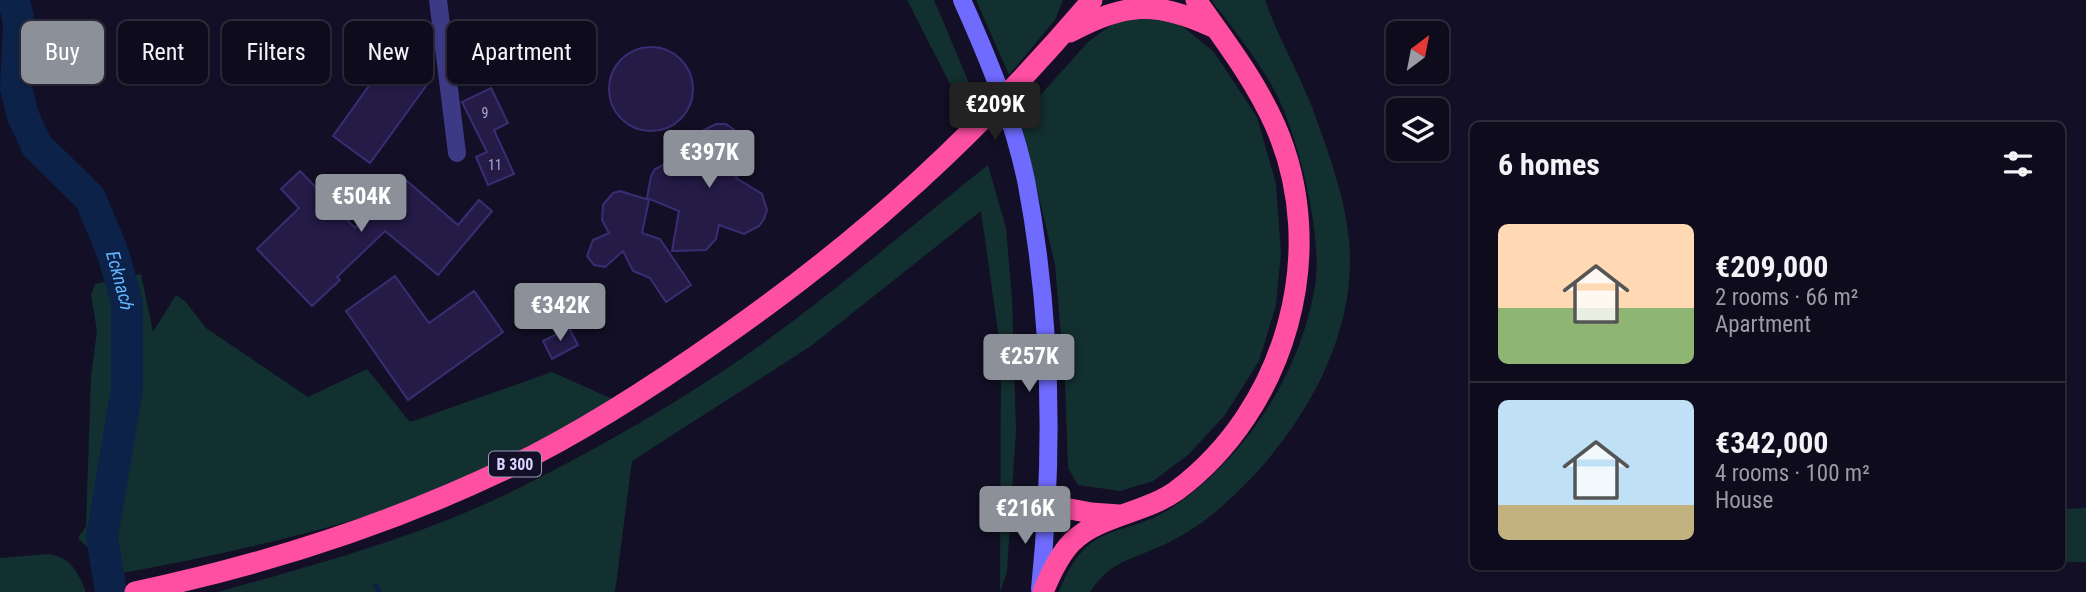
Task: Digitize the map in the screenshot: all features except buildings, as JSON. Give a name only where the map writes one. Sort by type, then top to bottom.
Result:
[{"type":"highway","points":[[1062,36],[1074,0]]},
{"type":"highway","name":"B 300","points":[[144,590],[293,550],[415,508],[524,460],[642,395],[743,323],[869,227],[958,147],[1092,0]]},
{"type":"highway","points":[[1042,592],[1052,571],[1072,542],[1091,529],[1150,507],[1203,469],[1253,407],[1272,372],[1287,332],[1297,283],[1299,242],[1289,166],[1261,95],[1196,0]]},
{"type":"highway","points":[[1062,36],[1121,8],[1151,4],[1190,13],[1217,29]]},
{"type":"highway","points":[[1049,505],[1091,513],[1125,515]]},
{"type":"main road","points":[[961,0],[997,81],[1026,179],[1048,374],[1051,440],[1042,592]]},
{"type":"street","points":[[438,0],[457,153]]},
{"type":"green space","points":[[907,0],[934,0],[975,97],[967,117]]},
{"type":"green space","points":[[976,0],[1063,0],[1055,20],[1009,75]]},
{"type":"green space","points":[[1211,0],[1265,0],[1306,94],[1335,172],[1347,223],[1349,278],[1344,315],[1332,352],[1297,421],[1248,481],[1198,525],[1172,541],[1118,565],[1104,575],[1090,592],[1059,592],[1070,568],[1082,551],[1095,540],[1157,516],[1176,505],[1226,462],[1267,409],[1284,380],[1308,318],[1317,265],[1315,240],[1306,184],[1291,129],[1272,86]]},
{"type":"green space","points":[[1122,17],[1157,17],[1182,26],[1214,52],[1257,117],[1276,184],[1281,253],[1276,305],[1259,361],[1225,415],[1188,455],[1153,481],[1120,491],[1078,485],[1068,468],[1065,381],[1055,265],[1020,118],[1088,42]]},
{"type":"green space","points":[[988,165],[1006,228],[1012,297],[1016,430],[1007,572],[1000,592],[1001,353],[981,211],[811,346],[632,461],[615,592],[218,592],[373,546],[449,519],[523,486],[612,439],[755,349]]},
{"type":"green space","points":[[141,274],[153,332],[176,295],[185,301],[206,328],[308,397],[367,369],[410,422],[552,372],[617,401],[520,456],[425,497],[271,542],[118,574],[103,581],[93,553],[78,538],[86,526],[91,376],[97,331],[91,295],[95,284]]},
{"type":"green space","points":[[2086,508],[2086,562],[2065,562],[2065,509]]},
{"type":"green space","points":[[48,554],[63,558],[73,567],[86,592],[0,592],[0,558]]},
{"type":"waterway","name":"Ecknach","points":[[14,0],[19,23],[16,88],[23,116],[37,146],[90,198],[113,253],[127,303],[127,389],[102,537],[111,592]]},
{"type":"waterway","points":[[376,586],[379,592]]}]
